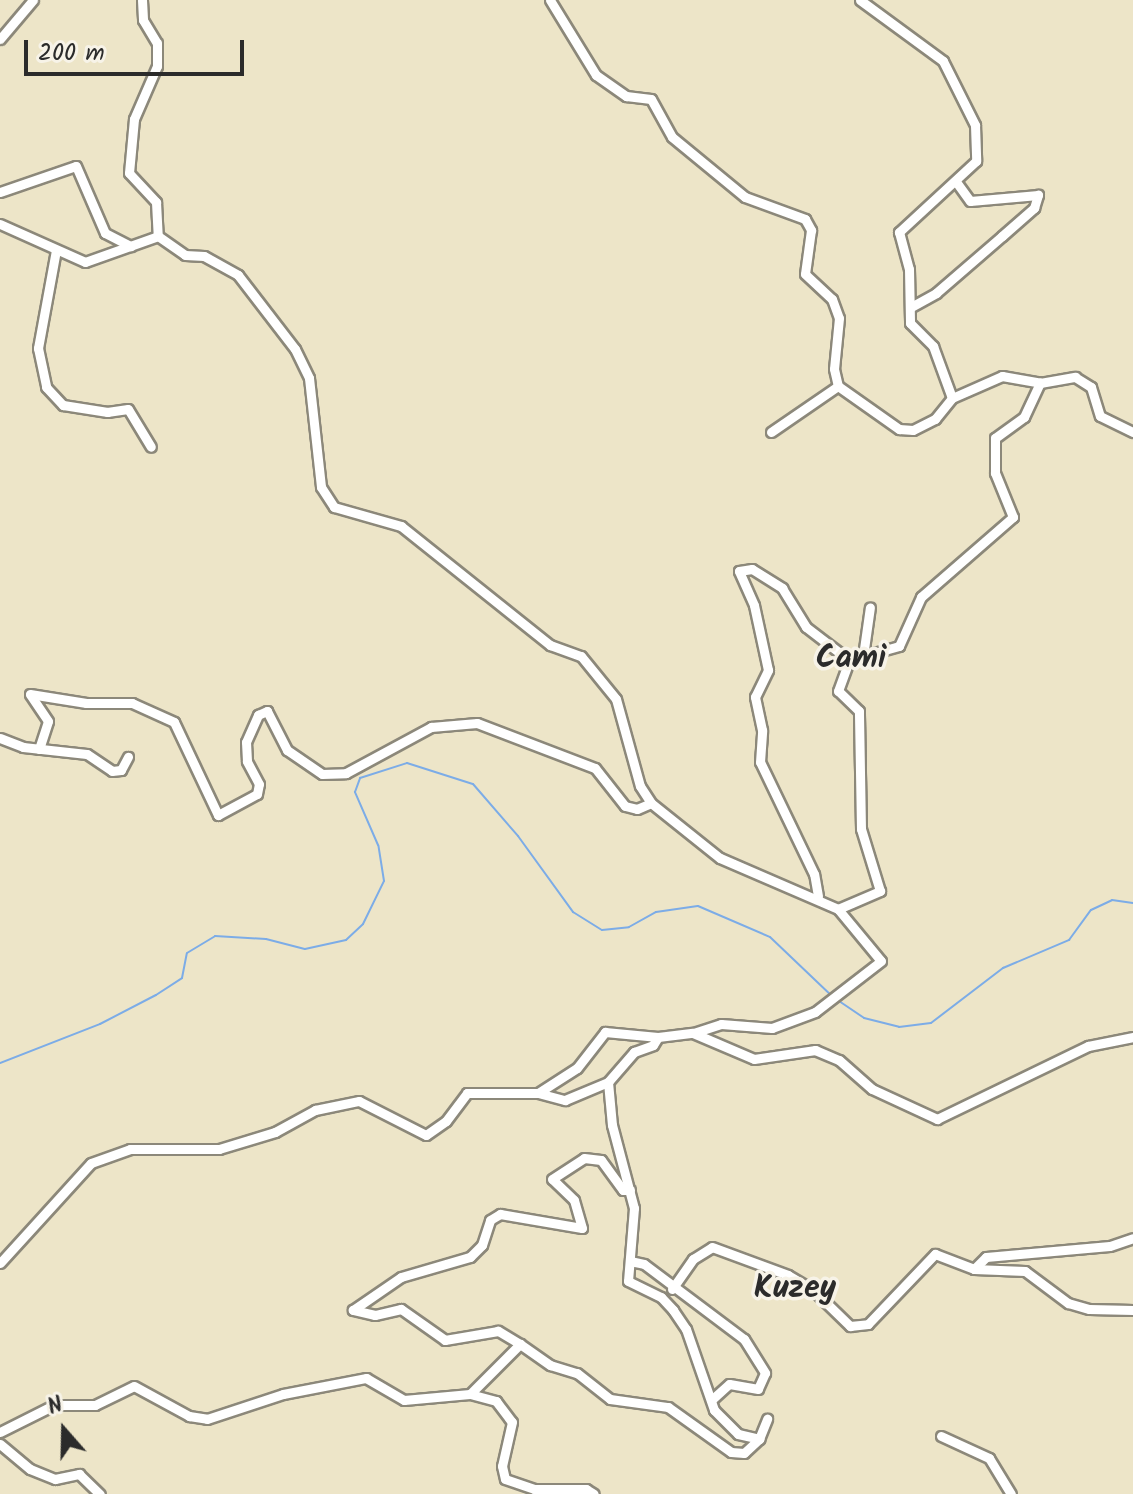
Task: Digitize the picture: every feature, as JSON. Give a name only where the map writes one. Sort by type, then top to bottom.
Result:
[{"type":"street","points":[[0,39],[33,0]]},
{"type":"street","points":[[142,0],[143,20],[157,43],[157,66],[143,90],[127,163],[156,202],[158,236]]},
{"type":"street","points":[[550,0],[596,75],[626,96],[651,99],[672,137],[745,197],[805,219],[811,230],[805,274],[832,299],[839,318],[834,369],[838,386],[899,429],[913,430],[935,419],[952,398],[1002,376],[1040,383],[1075,377],[1091,387],[1100,416],[1133,432]]},
{"type":"street","points":[[860,0],[943,61],[975,125],[976,161],[957,183],[899,232],[909,269],[910,323],[933,346],[947,371],[952,398]]},
{"type":"street","points":[[0,192],[76,166],[105,233],[131,246]]},
{"type":"street","points":[[911,307],[936,293],[1034,208],[1038,195],[970,201],[957,183]]},
{"type":"street","points":[[0,224],[85,262],[158,236]]},
{"type":"street","points":[[158,236],[185,255],[204,256],[238,275],[295,349],[309,378],[321,487],[334,507],[401,526],[550,645],[581,656],[616,699],[640,786],[651,803],[720,858],[818,896],[838,909],[881,961],[834,997],[772,1028],[721,1024],[693,1033],[658,1037],[605,1032],[577,1068],[538,1093]]},
{"type":"street","points":[[56,250],[38,348],[46,387],[63,405],[107,412],[128,409],[151,447]]},
{"type":"street","points":[[849,660],[899,646],[921,597],[1013,517],[995,473],[995,438],[1024,417],[1040,383]]},
{"type":"street","points":[[771,432],[838,386]]},
{"type":"street","points":[[818,896],[814,874],[760,762],[762,730],[755,697],[768,670],[754,605],[739,571],[752,569],[782,588],[806,627],[849,660]]},
{"type":"street","points":[[863,656],[870,607]]},
{"type":"street","points":[[838,909],[880,891],[861,829],[859,711],[838,691],[849,660]]},
{"type":"street","points":[[39,749],[48,721],[30,694],[132,703],[174,722],[218,815],[257,794],[259,784],[247,761],[246,742],[258,715],[267,711],[287,750],[322,774],[346,773],[431,727],[477,723],[595,768],[625,806],[637,809],[651,803]]},
{"type":"street","points":[[0,738],[39,749],[87,754],[112,771],[121,770],[128,757]]},
{"type":"street","points":[[693,1033],[754,1059],[806,1049],[826,1053],[872,1089],[937,1119],[1088,1046],[1133,1037]]},
{"type":"street","points":[[0,1263],[60,1191],[91,1163],[130,1149],[219,1149],[275,1132],[315,1110],[359,1101],[426,1135],[446,1121],[467,1093],[538,1093],[565,1100],[608,1082],[634,1052],[658,1037]]},
{"type":"street","points":[[608,1082],[612,1125],[634,1208],[628,1281],[661,1297],[686,1329],[711,1400],[738,1434],[759,1439]]},
{"type":"street","points":[[630,1190],[623,1190],[601,1160],[584,1158],[552,1179],[574,1200],[582,1228],[500,1214],[490,1220],[482,1245],[470,1257],[401,1277],[353,1310],[375,1315],[401,1309],[445,1340],[498,1331],[550,1365],[577,1373],[610,1399],[668,1407],[731,1452],[744,1453],[759,1439],[767,1419]]},
{"type":"street","points":[[974,1269],[986,1257],[1110,1246],[1133,1238]]},
{"type":"street","points":[[672,1289],[693,1259],[712,1247],[788,1275],[813,1290],[850,1326],[868,1324],[935,1254],[974,1269],[1025,1271],[1068,1303],[1110,1312],[1133,1310]]},
{"type":"street","points":[[630,1261],[644,1264],[672,1289],[744,1339],[765,1373],[758,1389],[729,1384],[711,1400]]},
{"type":"street","points":[[470,1394],[520,1344]]},
{"type":"street","points":[[0,1432],[54,1405],[95,1405],[134,1386],[189,1416],[207,1419],[283,1394],[366,1378],[404,1400],[470,1394],[496,1401],[512,1422],[502,1466],[505,1479],[534,1489],[586,1489],[594,1494]]},
{"type":"street","points":[[941,1436],[989,1458],[1011,1494]]},
{"type":"street","points":[[0,1444],[30,1469],[55,1479],[79,1474],[100,1494]]},
{"type":"waterway","points":[[0,1063],[100,1024],[156,995],[182,978],[187,953],[215,936],[266,939],[305,949],[346,940],[363,924],[384,881],[378,845],[355,792],[360,778],[407,763],[473,784],[518,836],[573,912],[602,930],[629,927],[656,912],[698,906],[770,937],[831,995]]},
{"type":"waterway","points":[[836,999],[864,1018],[899,1027],[931,1023],[1003,968],[1069,940],[1091,910],[1112,900],[1133,903]]},
{"type":"district","name":"Cami","points":[[851,659]]},
{"type":"district","name":"Kuzey","points":[[795,1289]]}]
